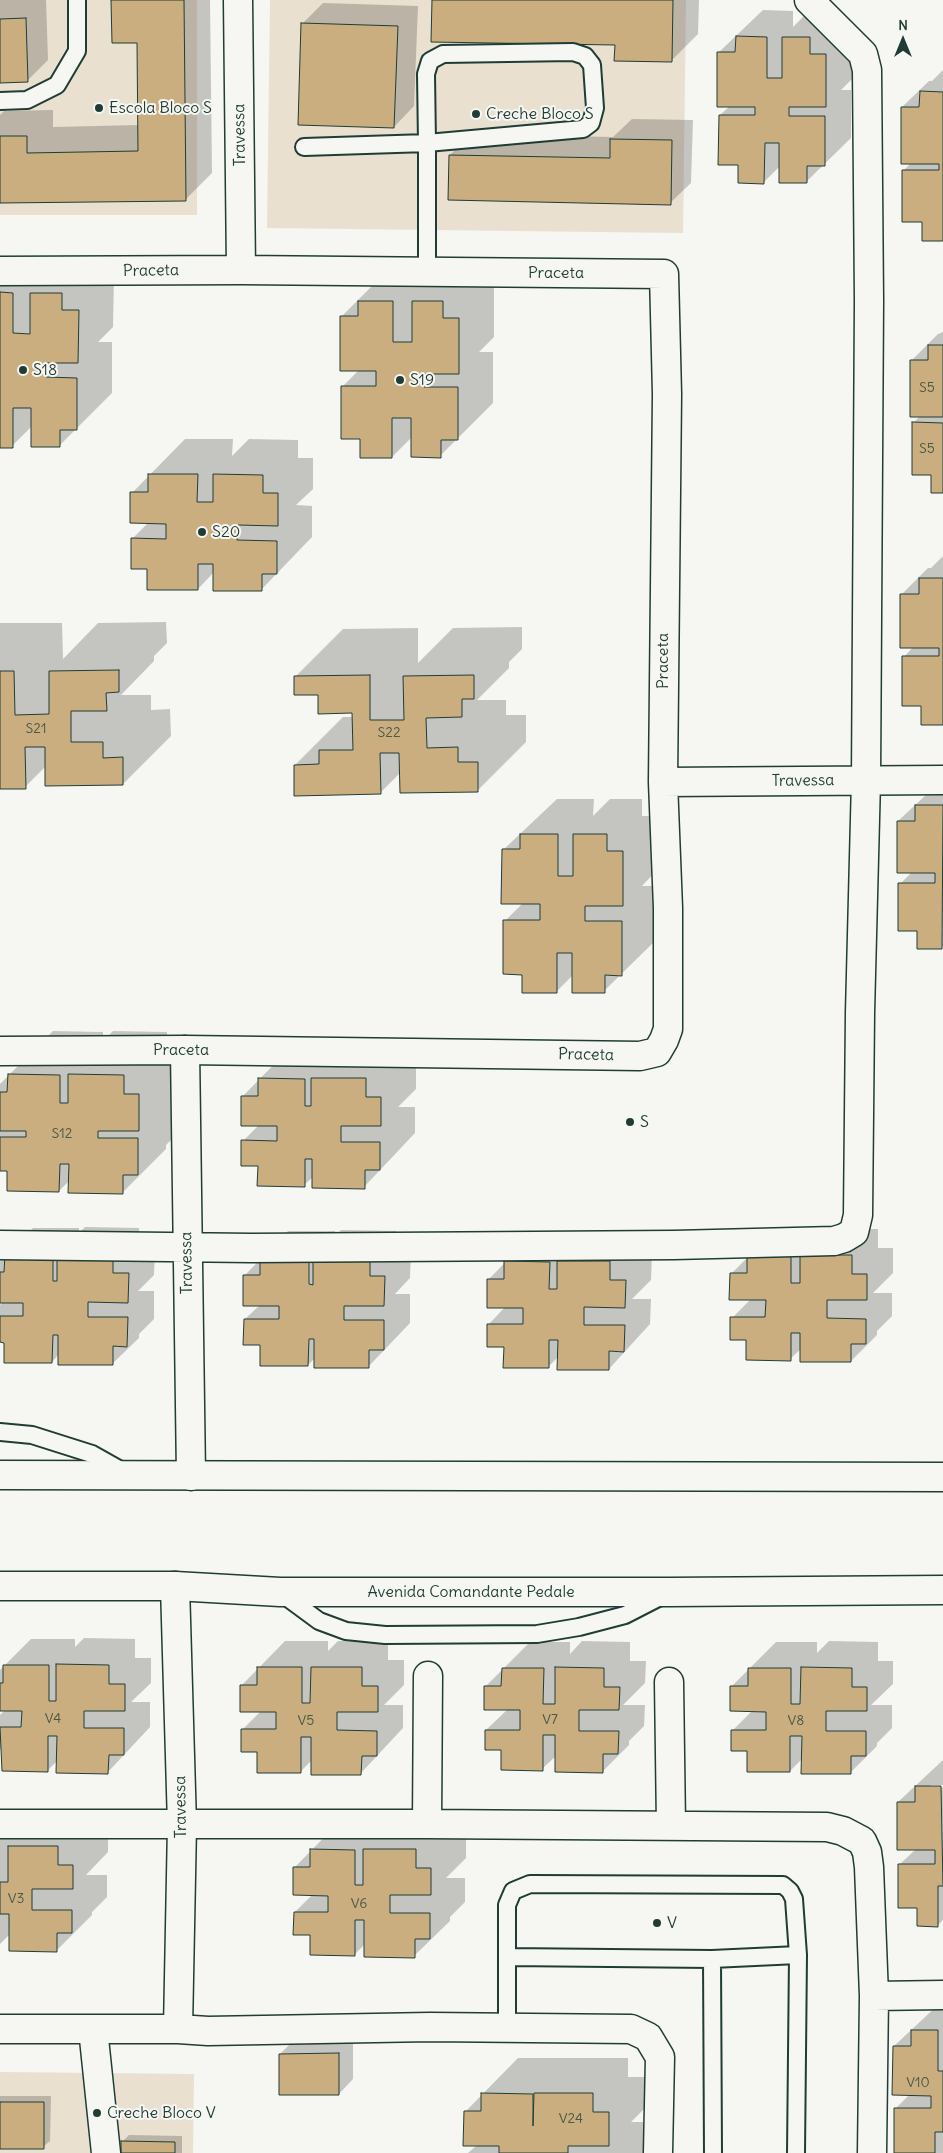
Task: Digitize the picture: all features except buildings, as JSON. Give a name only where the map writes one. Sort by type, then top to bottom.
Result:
[{"type":"street","name":"Travessa","points":[[238,0],[242,270]]},
{"type":"street","points":[[0,1245],[187,1248],[674,1245],[834,1240],[844,1238],[854,1232],[858,1215],[860,1013],[866,780],[870,301],[867,70],[863,54],[809,0]]},
{"type":"street","name":"Praceta","points":[[0,271],[242,270],[664,274],[667,394],[663,782],[668,908],[668,1029],[657,1052],[640,1056],[186,1050],[0,1051]]},
{"type":"street","name":"Travessa","points":[[663,782],[943,780]]},
{"type":"street","name":"Travessa","points":[[186,1050],[191,1476]]},
{"type":"street","points":[[0,1475],[943,1478]]},
{"type":"street","name":"Avenida Comandante Pedale","points":[[0,1586],[175,1586],[280,1592],[943,1590]]},
{"type":"street","name":"Travessa","points":[[175,1586],[182,1825],[178,2029]]},
{"type":"street","points":[[427,1824],[428,1676]]},
{"type":"street","points":[[669,1682],[671,1826]]},
{"type":"street","points":[[0,1824],[827,1826],[843,1831],[862,1841],[867,1852],[874,1996],[872,2153]]},
{"type":"street","points":[[874,1996],[943,1995]]},
{"type":"street","points":[[0,2029],[178,2029],[208,2031],[430,2027],[631,2029],[648,2037],[660,2057],[658,2153]]},
{"type":"street","points":[[93,2029],[106,2153]]},
{"type":"lane","points":[[0,101],[27,100],[57,85],[77,50],[77,0]]},
{"type":"lane","points":[[304,147],[426,143],[582,129],[591,123],[595,108],[592,65],[586,56],[573,52],[443,54],[430,61],[426,74],[426,143],[428,272]]},
{"type":"lane","points":[[0,1432],[32,1435],[92,1454],[128,1475]]},
{"type":"lane","points":[[280,1592],[319,1621],[346,1631],[386,1635],[537,1634],[579,1627],[625,1615],[670,1592]]},
{"type":"lane","points":[[507,2028],[507,1905],[514,1891],[530,1884],[783,1885],[790,1891],[794,1899],[798,1955],[796,2153]]},
{"type":"lane","points":[[508,1957],[712,1959],[798,1955]]},
{"type":"lane","points":[[712,1959],[713,2153]]},
{"type":"shaded area","name":"Escola Bloco S","points":[[0,0],[197,0],[197,215],[0,215]]},
{"type":"shaded area","name":"Creche Bloco S","points":[[270,0],[686,0],[683,233],[267,228]]},
{"type":"shaded area","name":"Creche Bloco V","points":[[0,2072],[194,2074],[193,2153],[0,2153]]},
{"type":"place","name":"Escola Bloco S","points":[[99,108]]},
{"type":"place","name":"Creche Bloco S","points":[[476,114]]},
{"type":"place","name":"S18","points":[[23,370]]},
{"type":"place","name":"S19","points":[[400,380]]},
{"type":"place","name":"S20","points":[[202,532]]},
{"type":"place","name":"S","points":[[630,1122]]},
{"type":"place","name":"V","points":[[657,1923]]},
{"type":"place","name":"Creche Bloco V","points":[[97,2113]]}]
